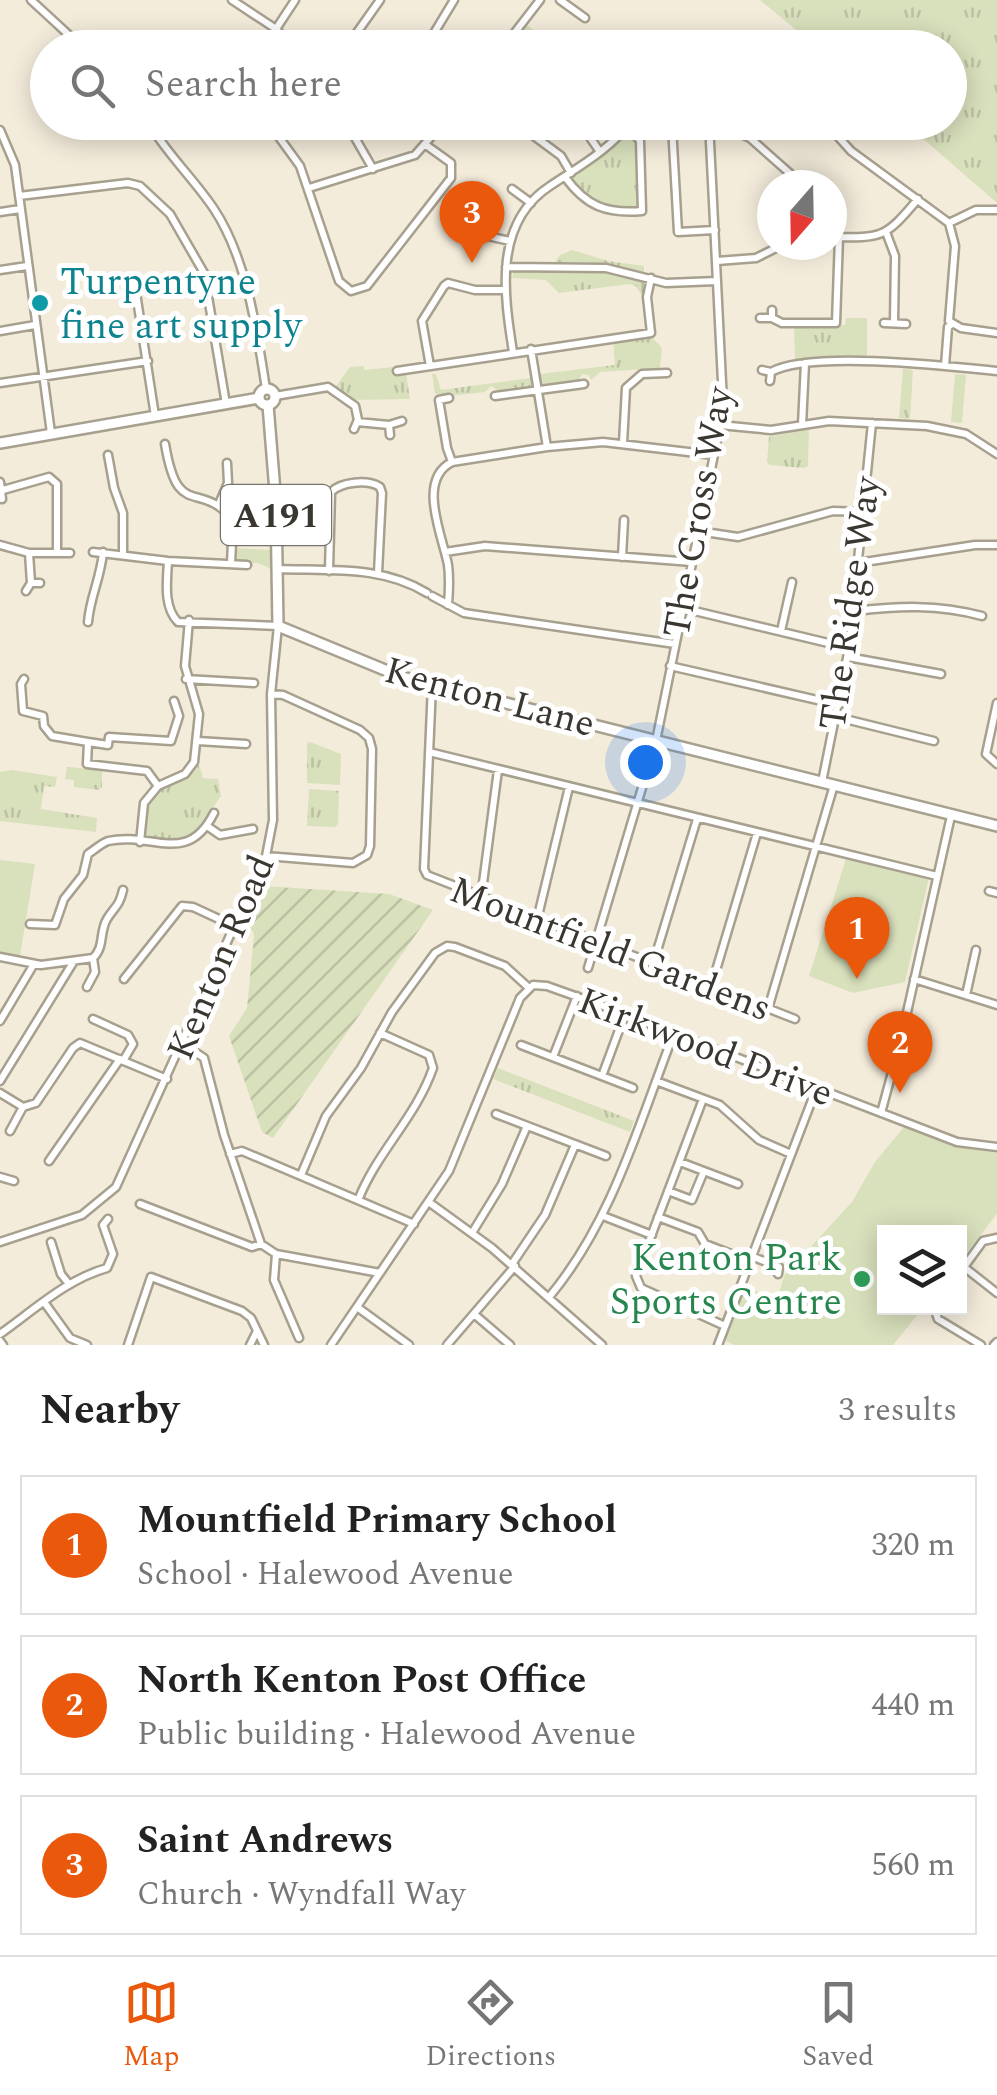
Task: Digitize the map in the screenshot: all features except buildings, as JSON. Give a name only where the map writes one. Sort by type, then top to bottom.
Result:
[{"type":"main road","points":[[0,443],[264,402],[270,392]]},
{"type":"main road","name":"Kenton Road","points":[[264,402],[278,569],[278,626]]},
{"type":"main road","name":"Kenton Lane","points":[[278,626],[402,677],[997,826]]},
{"type":"street","points":[[31,0],[64,30]]},
{"type":"street","points":[[232,0],[276,28],[295,0]]},
{"type":"street","points":[[359,30],[380,0]]},
{"type":"street","points":[[436,30],[454,0]]},
{"type":"street","points":[[517,30],[540,0]]},
{"type":"street","points":[[560,0],[585,18]]},
{"type":"street","points":[[0,130],[15,165],[50,433]]},
{"type":"street","points":[[159,140],[215,211],[229,236],[270,392],[328,386],[352,402],[357,411],[356,426],[402,421]]},
{"type":"street","points":[[282,140],[296,157],[339,281],[348,290],[361,290],[452,175],[451,163],[426,144]]},
{"type":"street","points":[[357,140],[373,169]]},
{"type":"street","points":[[309,188],[415,155],[429,140]]},
{"type":"street","points":[[539,140],[561,156],[582,199],[622,212],[642,211],[639,140]]},
{"type":"street","points":[[591,140],[600,152]]},
{"type":"street","points":[[513,352],[503,290],[510,242],[531,203],[612,140]]},
{"type":"street","points":[[673,140],[678,232],[715,230]]},
{"type":"street","name":"The Cross Way","points":[[588,968],[656,741],[720,425],[723,402],[710,140]]},
{"type":"street","points":[[752,140],[787,170]]},
{"type":"street","points":[[842,140],[950,223],[955,246],[945,366]]},
{"type":"street","points":[[19,196],[128,183],[140,186],[170,214],[204,273],[226,405]]},
{"type":"street","points":[[512,188],[531,203]]},
{"type":"street","points":[[847,237],[866,238],[891,230],[918,199]]},
{"type":"street","points":[[0,212],[20,209]]},
{"type":"street","points":[[950,223],[976,210],[997,210]]},
{"type":"street","points":[[469,224],[483,234],[510,242]]},
{"type":"street","points":[[886,232],[895,256],[894,323]]},
{"type":"street","points":[[716,261],[757,258]]},
{"type":"street","points":[[760,318],[772,314],[782,323],[840,323],[837,260]]},
{"type":"street","points":[[0,270],[28,266]]},
{"type":"street","points":[[506,267],[606,268],[666,283],[717,281]]},
{"type":"street","points":[[397,372],[651,333],[647,297],[651,278]]},
{"type":"street","points":[[134,280],[156,418]]},
{"type":"street","points":[[430,366],[422,321],[444,286],[503,290]]},
{"type":"street","points":[[950,320],[997,333]]},
{"type":"street","points":[[884,323],[906,324]]},
{"type":"street","points":[[0,331],[35,325]]},
{"type":"street","points":[[532,349],[547,446]]},
{"type":"street","points":[[0,383],[148,361]]},
{"type":"street","points":[[802,424],[805,363]]},
{"type":"street","points":[[768,374],[805,363],[997,371]]},
{"type":"street","points":[[623,443],[626,388],[642,374],[667,374]]},
{"type":"street","points":[[495,396],[584,384]]},
{"type":"street","points":[[449,398],[439,400],[452,462]]},
{"type":"street","points":[[720,425],[771,430],[830,421],[949,429],[966,434],[996,453]]},
{"type":"street","name":"The Ridge Way","points":[[822,782],[848,657],[872,423]]},
{"type":"street","points":[[389,424],[390,435]]},
{"type":"street","points":[[448,605],[449,579],[436,523],[436,486],[441,470],[452,462],[547,446],[623,443],[714,455]]},
{"type":"street","points":[[166,444],[174,483],[187,496],[219,504],[233,519],[231,564]]},
{"type":"street","points":[[108,454],[114,488],[124,512],[123,554]]},
{"type":"street","points":[[219,504],[228,483],[227,463]]},
{"type":"street","points":[[2,490],[49,476],[57,484],[57,552]]},
{"type":"street","points":[[329,570],[331,492],[340,486],[368,482],[380,487],[382,493],[378,573]]},
{"type":"street","points":[[698,531],[738,537],[833,511],[864,512]]},
{"type":"street","points":[[622,557],[624,520]]},
{"type":"street","points":[[858,563],[975,545],[997,546]]},
{"type":"street","points":[[0,546],[29,553],[70,553]]},
{"type":"street","points":[[445,552],[485,546],[692,562]]},
{"type":"street","points":[[93,552],[168,562],[246,565]]},
{"type":"street","points":[[88,622],[104,552]]},
{"type":"street","points":[[26,592],[36,583],[29,553]]},
{"type":"street","points":[[168,562],[166,590],[170,614],[178,622],[278,626]]},
{"type":"street","points":[[278,569],[378,573],[405,581],[464,612],[675,644]]},
{"type":"street","points":[[782,631],[792,582]]},
{"type":"street","points":[[854,611],[948,607],[982,616]]},
{"type":"street","points":[[682,608],[849,648]]},
{"type":"street","points":[[140,842],[144,803],[158,786],[185,774],[194,762],[199,714],[186,679],[189,620]]},
{"type":"street","name":"Kenton Road","points":[[0,1242],[82,1215],[116,1187],[183,1044],[266,856],[272,820],[272,694],[278,626]]},
{"type":"street","points":[[848,657],[941,674]]},
{"type":"street","points":[[670,666],[839,705]]},
{"type":"street","points":[[239,682],[240,672]]},
{"type":"street","points":[[24,679],[20,684],[23,711],[42,716],[52,736],[88,742],[108,745],[109,736],[171,740],[179,716],[174,702]]},
{"type":"street","points":[[186,679],[254,683]]},
{"type":"street","points":[[432,685],[429,752],[938,876]]},
{"type":"street","points":[[266,856],[352,863],[367,855],[370,846],[369,738],[360,730],[272,694]]},
{"type":"street","points":[[997,703],[986,754],[997,764]]},
{"type":"street","points":[[836,717],[934,740]]},
{"type":"street","points":[[198,741],[246,744]]},
{"type":"street","points":[[88,742],[88,764],[148,771],[158,786]]},
{"type":"street","points":[[221,755],[222,742]]},
{"type":"street","name":"Mountfield Gardens","points":[[429,752],[424,869],[427,875],[795,1019]]},
{"type":"street","points":[[481,898],[498,770]]},
{"type":"street","points":[[768,1009],[834,785]]},
{"type":"street","points":[[537,920],[568,787]]},
{"type":"street","points":[[30,924],[55,925],[64,899],[83,875],[88,854],[107,841],[177,844],[195,839],[214,813]]},
{"type":"street","points":[[881,1113],[952,816]]},
{"type":"street","points":[[653,964],[697,819]]},
{"type":"street","points":[[207,826],[220,835],[252,829]]},
{"type":"street","points":[[711,986],[757,833]]},
{"type":"street","points":[[0,957],[34,964],[93,958],[100,952],[106,919],[120,906],[123,890]]},
{"type":"street","points":[[124,979],[178,908],[193,907],[234,926]]},
{"type":"street","name":"Kirkwood Drive","points":[[301,1175],[326,1116],[435,953],[447,946],[504,966],[527,989],[540,984],[577,996],[957,1142],[997,1147]]},
{"type":"street","points":[[966,994],[976,950]]},
{"type":"street","points":[[87,987],[95,972],[93,958]]},
{"type":"street","points":[[0,1081],[74,961]]},
{"type":"street","points":[[0,1021],[34,964]]},
{"type":"street","points":[[914,979],[997,1005]]},
{"type":"street","points":[[331,1345],[430,1203],[466,1136],[527,989]]},
{"type":"street","points":[[553,1057],[577,996]]},
{"type":"street","points":[[602,1076],[625,1014]]},
{"type":"street","points":[[50,1161],[133,1044],[128,1035],[93,1019]]},
{"type":"street","points":[[358,1198],[377,1162],[415,1109],[433,1068],[429,1056],[379,1033]]},
{"type":"street","points":[[550,1296],[578,1261],[603,1216],[674,1033]]},
{"type":"street","points":[[10,1131],[23,1107],[36,1103],[80,1043],[167,1079]]},
{"type":"street","points":[[183,1044],[204,1058],[260,1244],[276,1254],[380,1274]]},
{"type":"street","points":[[522,1045],[634,1088]]},
{"type":"street","points":[[656,1080],[726,1110],[760,1140],[791,1154]]},
{"type":"street","points":[[718,1345],[816,1087]]},
{"type":"street","points":[[0,1092],[23,1107]]},
{"type":"street","points":[[704,1099],[636,1276],[637,1283],[647,1290],[725,1326]]},
{"type":"street","points":[[496,1114],[606,1156]]},
{"type":"street","points":[[472,1233],[502,1184],[527,1126]]},
{"type":"street","points":[[448,1345],[513,1265],[546,1215],[575,1144]]},
{"type":"street","points":[[230,1154],[242,1151],[414,1224]]},
{"type":"street","points":[[680,1162],[738,1184]]},
{"type":"street","points":[[668,1191],[692,1200],[704,1171]]},
{"type":"street","points":[[0,1177],[14,1181]]},
{"type":"street","points":[[430,1203],[513,1265],[602,1345]]},
{"type":"street","points":[[140,1204],[252,1247],[260,1244]]},
{"type":"street","points":[[603,1216],[652,1235]]},
{"type":"street","points":[[658,1216],[698,1232],[705,1244],[779,1266],[778,1274]]},
{"type":"street","points":[[1,1340],[69,1284],[107,1268],[113,1254],[102,1225],[108,1219]]},
{"type":"street","points":[[967,1263],[983,1241],[997,1238]]},
{"type":"street","points":[[51,1242],[61,1274],[69,1284]]},
{"type":"street","points":[[276,1254],[274,1280],[299,1338]]},
{"type":"street","points":[[967,1273],[997,1292]]},
{"type":"street","points":[[128,1345],[151,1276],[242,1311],[264,1345]]},
{"type":"street","points":[[44,1302],[70,1338],[86,1345]]},
{"type":"street","points":[[357,1307],[406,1344]]},
{"type":"street","points":[[474,1314],[510,1345]]},
{"type":"street","points":[[937,1315],[981,1345]]},
{"type":"street","points":[[250,1345],[258,1331]]},
{"type":"green space","points":[[760,0],[997,0],[997,203],[925,140],[967,140],[967,30],[796,30]]},
{"type":"green space","points":[[617,140],[634,140],[638,144],[640,202],[632,208],[604,206],[572,183],[573,175]]},
{"type":"green space","points":[[572,250],[644,266],[644,272],[585,262],[555,262]]},
{"type":"green space","points":[[514,270],[589,270],[645,281],[643,298],[636,286],[630,284],[559,293],[546,280],[512,278]]},
{"type":"green space","points":[[846,318],[867,318],[867,359],[795,360],[794,325],[845,325]]},
{"type":"green space","points":[[651,336],[662,348],[660,368],[600,372],[591,380],[589,375],[582,374],[577,383],[541,385],[540,374],[615,365],[613,339]]},
{"type":"green space","points":[[363,366],[365,370],[393,367],[394,374],[406,373],[410,399],[352,400],[336,386],[350,367]]},
{"type":"green space","points":[[903,369],[913,370],[910,419],[899,418]]},
{"type":"green space","points":[[432,374],[436,374],[441,390],[531,378],[532,385],[529,389],[500,392],[491,386],[485,392],[450,396],[435,394]]},
{"type":"green space","points":[[955,374],[966,375],[962,423],[951,422]]},
{"type":"green space","points":[[809,429],[808,466],[767,462],[769,437]]},
{"type":"green space","points":[[235,548],[270,550],[271,569],[258,563],[235,562]]},
{"type":"green space","points":[[310,742],[341,754],[340,785],[307,783]]},
{"type":"green space","points":[[199,765],[203,778],[218,779],[221,796],[194,835],[178,841],[144,837],[148,805],[158,790],[184,780]]},
{"type":"green space","points":[[67,767],[102,770],[102,787],[74,787],[74,780],[65,779]]},
{"type":"green space","points":[[12,770],[57,777],[55,787],[44,786],[41,809],[97,818],[96,832],[0,821],[0,772]]},
{"type":"green space","points":[[309,789],[339,791],[335,827],[307,826]]},
{"type":"green space","points":[[846,859],[929,878],[905,982],[853,993],[809,976]]},
{"type":"green space","points":[[0,860],[35,864],[20,956],[0,952]]},
{"type":"green space","points":[[263,886],[389,894],[433,910],[273,1138],[262,1132],[229,1036],[247,1008],[254,936],[245,927]]},
{"type":"green space","points":[[498,1068],[634,1121],[630,1132],[493,1079]]},
{"type":"green space","points":[[904,1127],[952,1146],[997,1153],[997,1214],[967,1252],[967,1225],[877,1225],[877,1315],[917,1315],[893,1345],[734,1345],[723,1339],[742,1286],[771,1297],[780,1290],[784,1276],[852,1202],[875,1162]]},
{"type":"place","name":"Saint Andrews","points":[[472,263]]},
{"type":"place","name":"Turpentyne fine art supply","points":[[40,303]]},
{"type":"place","name":"Mountfield Primary School","points":[[857,979]]},
{"type":"place","name":"North Kenton Post Office","points":[[900,1093]]},
{"type":"place","name":"Kenton Park Sports Centre","points":[[862,1279]]}]
